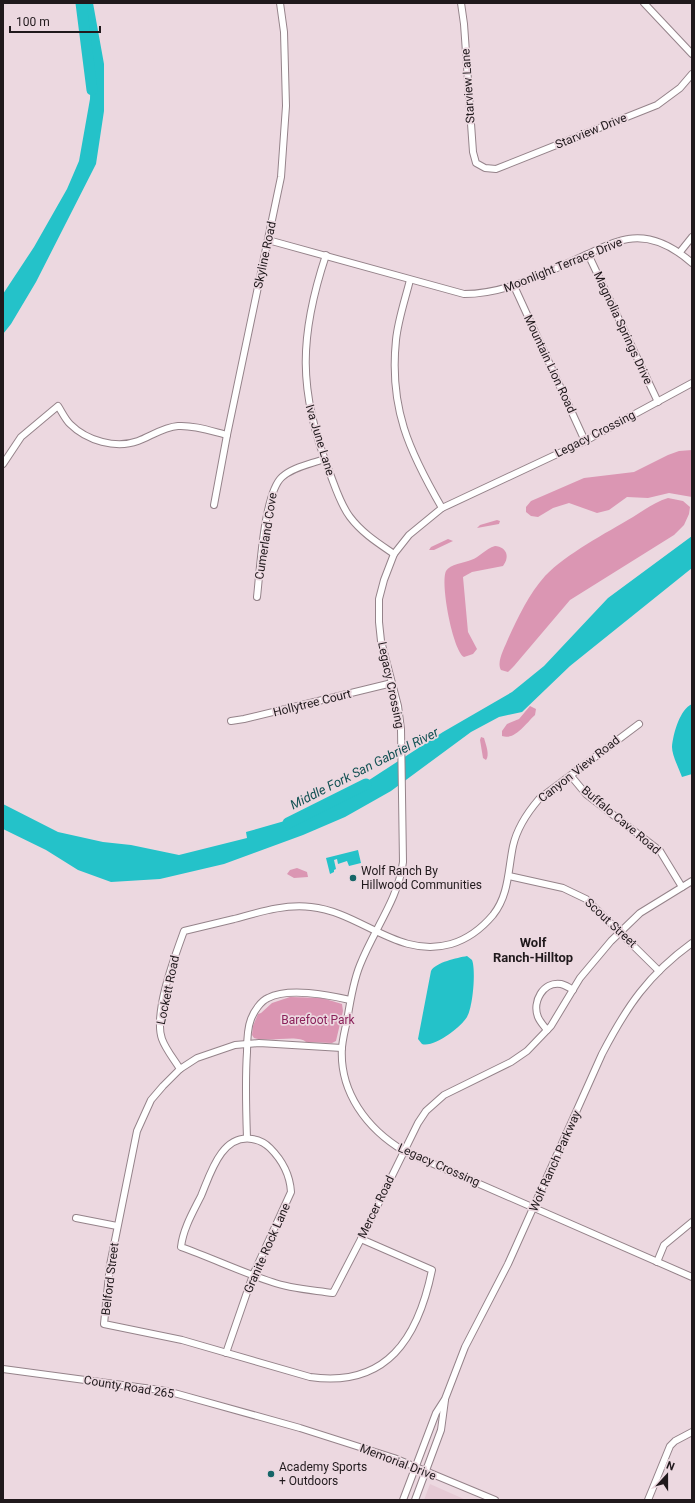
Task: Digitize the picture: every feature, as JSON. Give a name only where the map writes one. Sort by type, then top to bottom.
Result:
[{"type":"street","name":"Skyline Road","points":[[214,505],[227,435],[281,177],[286,106],[284,32],[280,3]]},
{"type":"street","name":"Starview Lane","points":[[460,3],[464,24],[473,152],[476,163],[480,166]]},
{"type":"street","points":[[644,3],[692,54]]},
{"type":"street","name":"Starview Drive","points":[[480,166],[491,170],[496,169],[657,105],[680,88],[692,74]]},
{"type":"street","points":[[680,252],[692,237]]},
{"type":"street","name":"Moonlight Terrace Drive","points":[[268,240],[464,294],[481,294],[514,286],[610,244],[630,239],[658,242],[680,252],[692,263]]},
{"type":"street","name":"Magnolia Springs Drive","points":[[588,254],[658,402]]},
{"type":"street","name":"Iva June Lane","points":[[326,255],[309,313],[305,370],[310,411],[324,459],[343,507],[350,518],[372,539],[394,554]]},
{"type":"street","points":[[410,280],[396,339],[395,387],[398,412],[407,439],[419,467],[442,508]]},
{"type":"street","name":"Mountain Lion Road","points":[[514,286],[585,441]]},
{"type":"street","name":"Legacy Crossing","points":[[692,383],[585,441],[442,508],[410,535],[394,554],[379,598],[379,622],[381,641],[398,706],[402,742],[403,862],[401,879],[360,965],[350,1000],[342,1048],[343,1069],[347,1086],[356,1106],[368,1123],[381,1136],[404,1151],[692,1277]]},
{"type":"street","points":[[3,464],[21,437],[58,406],[70,424],[92,439],[103,443],[121,444],[136,441],[167,428],[178,426],[188,426],[227,435]]},
{"type":"street","name":"Cumerland Cove","points":[[257,596],[266,527],[273,490],[277,482],[289,472],[324,459]]},
{"type":"street","name":"Hollytree Court","points":[[230,721],[244,719],[392,683]]},
{"type":"street","name":"Canyon View Road","points":[[184,931],[280,907],[311,907],[342,915],[400,943],[428,948],[458,942],[473,934],[493,915],[503,898],[509,876],[513,845],[517,832],[526,814],[539,799],[639,724]]},
{"type":"street","name":"Buffalo Cave Road","points":[[571,776],[586,794],[660,851],[682,887]]},
{"type":"street","name":"Scout Street","points":[[509,876],[575,893],[596,907],[659,971]]},
{"type":"street","name":"Mercer Road","points":[[247,1138],[231,1143],[221,1153],[182,1236],[181,1247],[286,1286],[333,1293],[418,1123],[426,1111],[444,1095],[511,1062],[527,1050],[547,1030],[597,957],[620,931],[640,913],[692,881]]},
{"type":"street","name":"Lockett Road","points":[[180,1068],[162,1040],[160,1024],[168,980],[184,931]]},
{"type":"street","name":"Wolf Ranch Parkway","points":[[403,1500],[436,1412],[445,1399],[465,1347],[508,1264],[602,1054],[619,1021],[635,997],[659,971],[692,943]]},
{"type":"street","points":[[547,1030],[538,1018],[536,1010],[537,1002],[542,992],[553,985],[562,984],[573,990]]},
{"type":"street","points":[[247,1138],[245,1080],[247,1044],[251,1017],[258,1006],[267,998],[287,993],[321,994],[350,1000]]},
{"type":"street","name":"Belford Street","points":[[342,1048],[247,1044],[213,1051],[180,1068],[151,1100],[136,1131],[110,1265],[104,1324],[150,1332],[310,1377],[326,1380],[346,1379],[364,1374],[381,1366],[396,1353],[406,1341],[413,1329],[428,1293],[432,1270],[361,1239]]},
{"type":"street","name":"Granite Rock Lane","points":[[226,1353],[253,1275],[289,1197],[290,1181],[275,1154],[268,1146],[260,1141],[247,1138]]},
{"type":"street","points":[[76,1218],[117,1226]]},
{"type":"street","points":[[657,1262],[664,1245],[692,1222]]},
{"type":"street","name":"County Road 265","points":[[3,1369],[153,1388],[300,1428]]},
{"type":"street","name":"Wolf Ranch Parkway","points":[[415,1500],[441,1430],[445,1399]]},
{"type":"street","name":"Memorial Drive","points":[[300,1428],[416,1467],[496,1500]]},
{"type":"street","points":[[648,1500],[670,1446],[675,1441],[692,1432]]},
{"type":"shaded area","points":[[430,1484],[466,1500],[424,1500]]},
{"type":"green space","points":[[692,450],[692,497],[669,493],[648,498],[627,497],[609,510],[597,513],[569,503],[553,508],[538,517],[531,516],[526,512],[526,507],[531,501],[584,478],[634,472],[668,455],[679,451]]},
{"type":"green space","points":[[668,498],[683,501],[690,507],[689,514],[684,525],[674,535],[570,600],[514,666],[508,672],[501,670],[500,659],[503,650],[529,598],[545,576],[564,560],[587,544],[650,506]]},
{"type":"green space","points":[[497,520],[500,521],[499,524],[477,528],[480,525]]},
{"type":"green space","points":[[448,539],[453,541],[434,550],[429,550],[431,547]]},
{"type":"green space","points":[[495,546],[505,550],[507,556],[503,566],[472,572],[463,577],[468,632],[477,649],[473,654],[464,657],[456,643],[446,602],[446,571],[454,565],[474,559]]},
{"type":"green space","points":[[530,706],[536,709],[535,715],[512,736],[502,736],[502,731],[507,724],[519,719]]},
{"type":"green space","points":[[481,737],[484,738],[487,750],[488,755],[486,760],[483,758],[480,740]]},
{"type":"green space","points":[[297,868],[307,872],[308,877],[294,878],[287,874],[290,870]]},
{"type":"green space","name":"Barefoot Park","points":[[290,997],[322,998],[342,1004],[343,1011],[336,1041],[332,1043],[306,1042],[296,1039],[267,1040],[254,1038],[252,1035],[253,1026],[258,1014],[272,1003]]},
{"type":"water","points":[[76,3],[93,3],[104,64],[104,111],[96,164],[36,282],[11,324],[3,334],[3,294],[34,247],[67,189],[79,161],[90,99],[91,60]]},
{"type":"water","points":[[692,536],[692,568],[570,666],[522,712],[499,717],[471,732],[391,791],[345,817],[303,835],[224,864],[160,879],[111,882],[78,870],[46,850],[3,829],[3,804],[58,832],[103,842],[131,845],[179,855],[247,838],[246,832],[309,814],[343,797],[443,732],[512,692],[544,666],[608,598]]},
{"type":"water","points":[[692,704],[692,774],[682,777],[673,754],[672,747],[678,722],[684,711]]},
{"type":"water","points":[[358,850],[361,863],[349,866],[347,861],[338,864],[337,859],[334,860],[336,869],[330,874],[326,858]]},
{"type":"water","points":[[467,956],[472,960],[474,980],[471,1005],[467,1017],[447,1036],[433,1043],[422,1044],[418,1039],[431,971],[437,965]]},
{"type":"waterway","name":"Middle Fork San Gabriel River","points":[[81,3],[92,90]]},
{"type":"waterway","name":"Middle Fork San Gabriel River","points":[[288,823],[366,784]]},
{"type":"place","name":"Wolf Ranch By Hillwood Communities","points":[[353,878]]},
{"type":"place","name":"Academy Sports + Outdoors","points":[[271,1474]]},
{"type":"district","name":"Wolf Ranch-Hilltop","points":[[533,950]]}]
